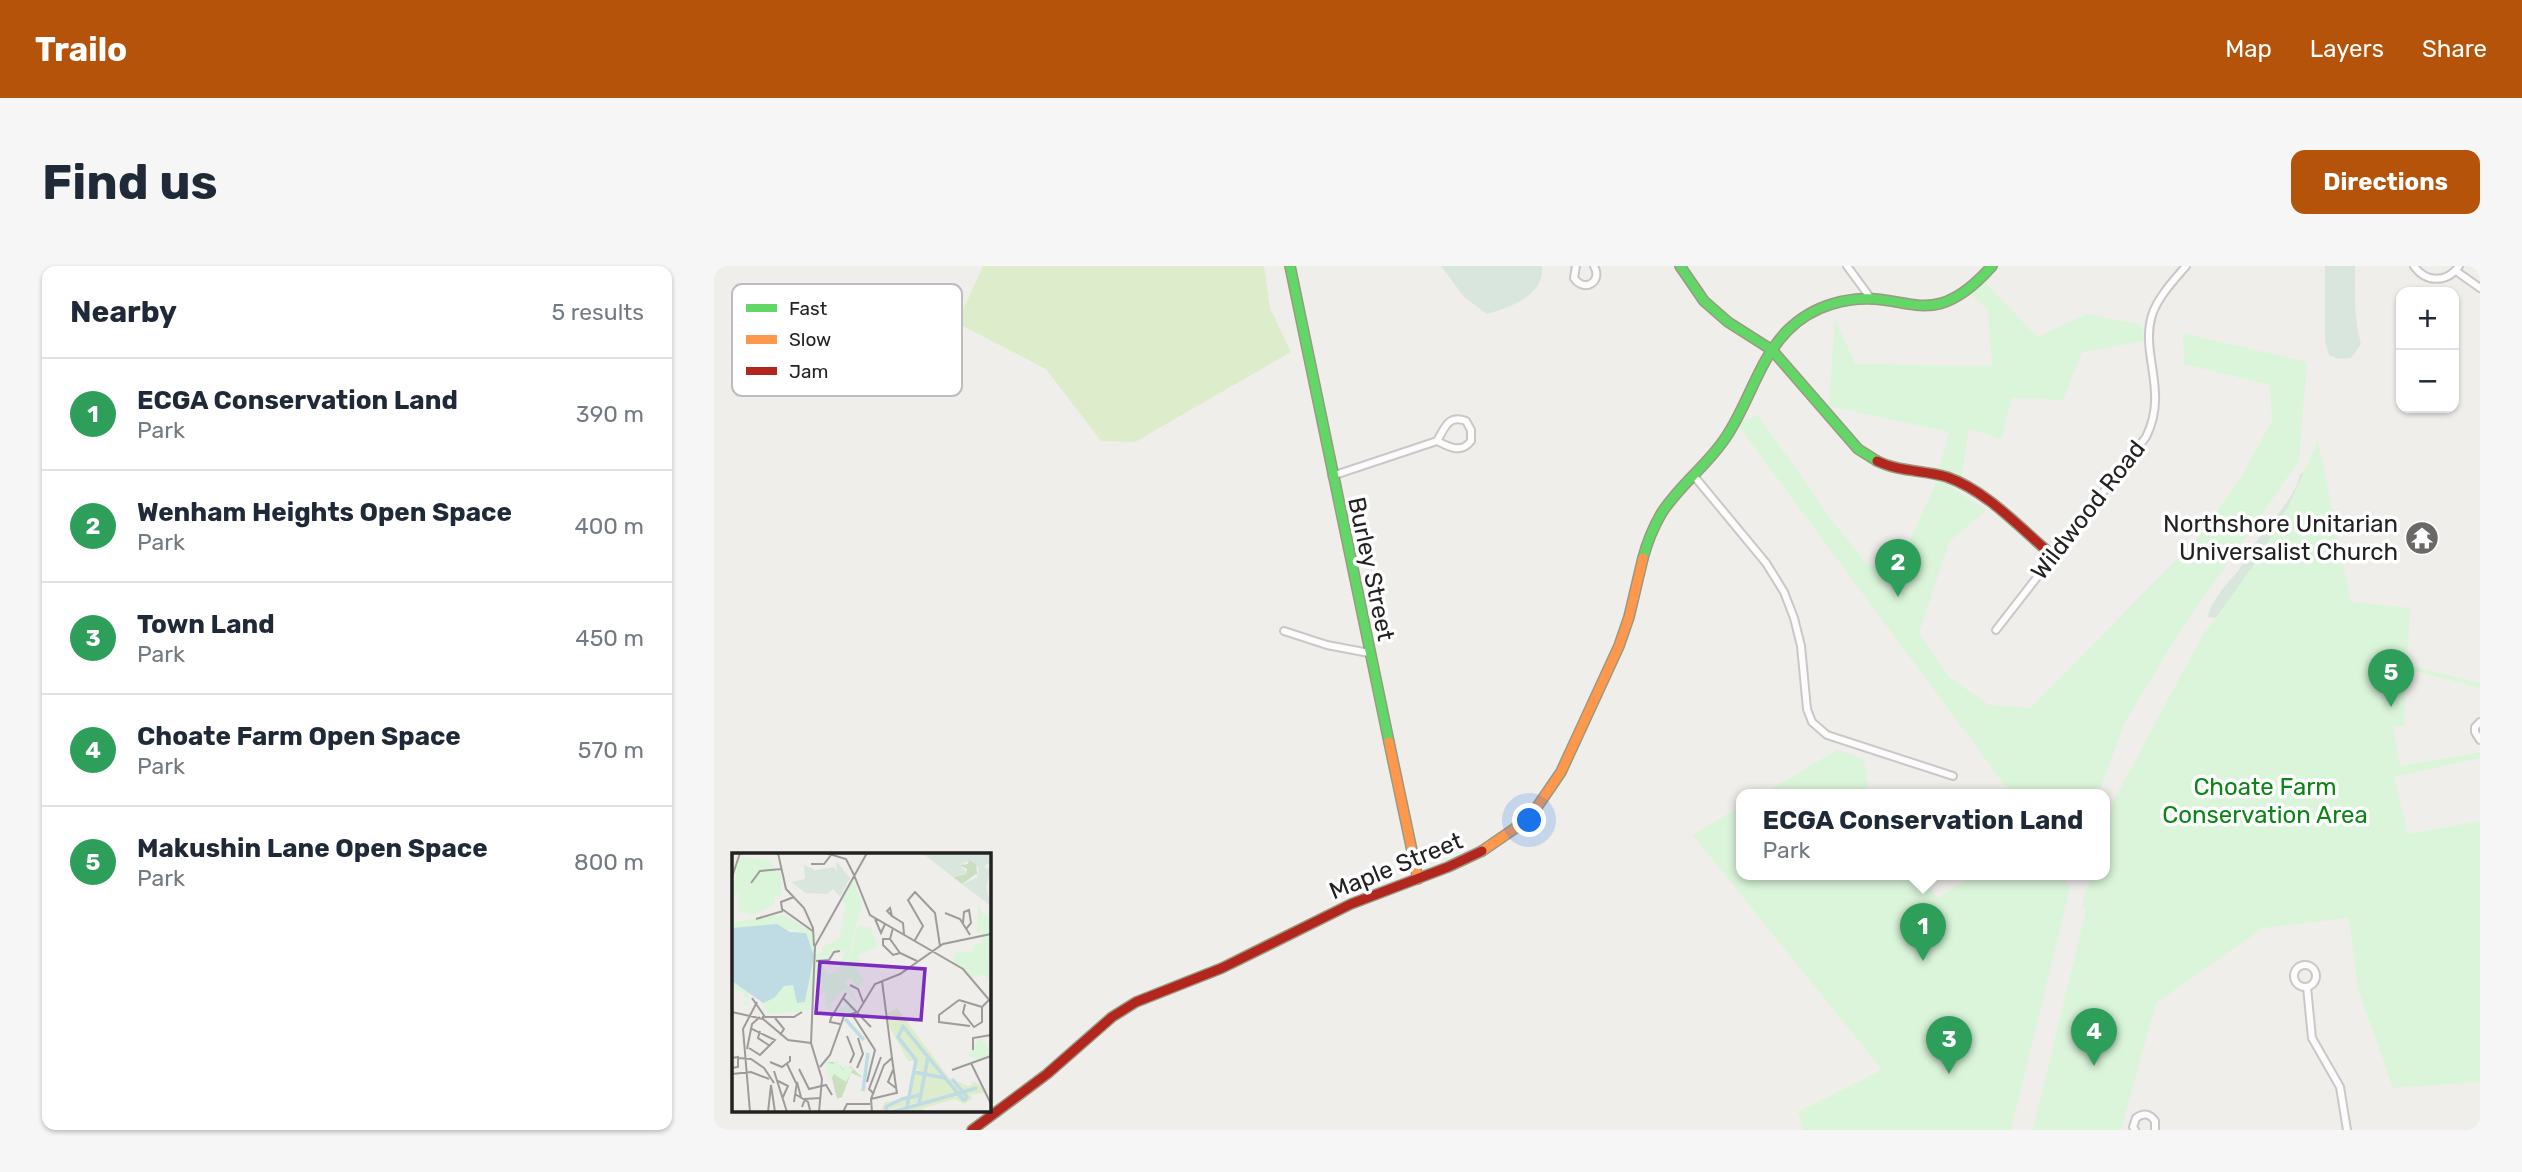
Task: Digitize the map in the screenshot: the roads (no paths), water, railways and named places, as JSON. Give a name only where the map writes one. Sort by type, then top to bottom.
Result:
[{"type":"main road","name":"Burley Street","points":[[1290,266],[1369,653],[1419,879]]},
{"type":"main road","points":[[1680,266],[1704,301],[1715,312],[1772,350],[1871,460],[1892,468],[1948,477],[1987,502],[2052,555]]},
{"type":"main road","name":"Maple Street","points":[[972,1130],[1046,1075],[1099,1025],[1117,1012],[1150,995],[1223,967],[1353,904],[1461,863],[1501,840],[1549,793],[1595,701],[1618,647],[1655,524],[1731,431],[1772,350],[1786,332],[1810,312],[1846,301],[1872,300],[1936,306],[1960,296],[1992,266]]},
{"type":"street","points":[[1573,267],[1575,281],[1588,286],[1596,279],[1597,271],[1594,266]]},
{"type":"street","points":[[1847,266],[1872,300]]},
{"type":"street","name":"Wildwood Road","points":[[1996,630],[2052,555],[2137,451],[2153,424],[2156,398],[2151,351],[2152,315],[2166,291],[2186,266]]},
{"type":"street","points":[[2414,266],[2424,276],[2432,279],[2449,276],[2457,268],[2480,288]]},
{"type":"street","points":[[1332,477],[1437,441],[1450,447],[1462,448],[1471,441],[1471,430],[1466,421],[1457,418],[1445,425],[1437,441]]},
{"type":"street","points":[[1694,476],[1766,563],[1784,592],[1801,646],[1807,709],[1812,722],[1827,735],[1953,776]]},
{"type":"street","points":[[1284,631],[1327,645],[1369,653]]},
{"type":"street","points":[[2480,722],[2475,727],[2475,733],[2480,740]]},
{"type":"street","points":[[2306,987],[2312,1038],[2340,1087],[2347,1130]]},
{"type":"street","points":[[2134,1130],[2136,1118],[2146,1114],[2155,1121],[2155,1130]]},
{"type":"place","name":"Northshore Unitarian Universalist Church","points":[[2422,538]]},
{"type":"place","name":"Wenham Heights Open Space","points":[[1898,597]]},
{"type":"place","name":"Makushin Lane Open Space","points":[[2391,707]]},
{"type":"place","name":"ECGA Conservation Land","points":[[1923,961]]},
{"type":"place","name":"Choate Farm Open Space","points":[[2094,1066]]},
{"type":"place","name":"Town Land","points":[[1949,1074]]},
{"type":"park label","name":"Choate Farm Conservation Area","points":[[2265,801]]}]
